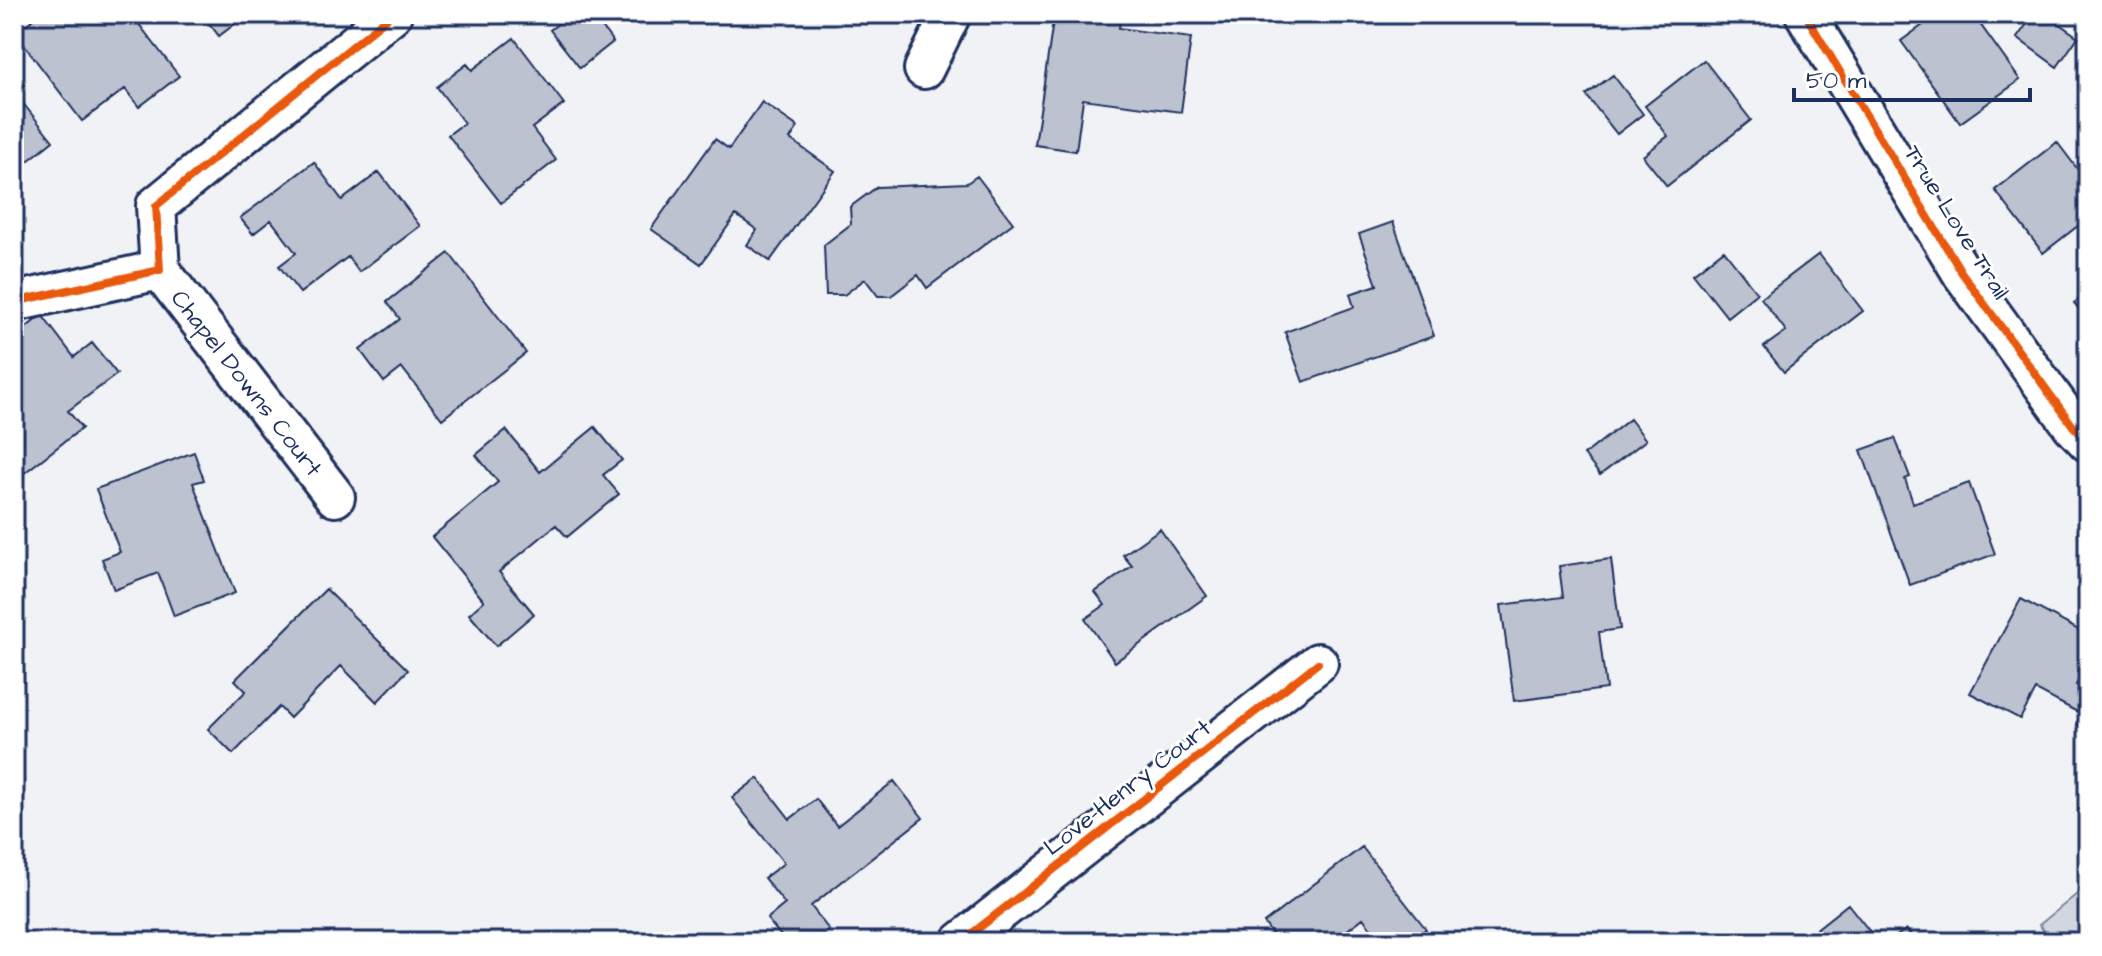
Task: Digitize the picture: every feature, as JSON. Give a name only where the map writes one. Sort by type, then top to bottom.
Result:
[{"type":"street","points":[[14,302],[160,270],[156,206],[392,14]]},
{"type":"street","points":[[924,69],[951,14]]},
{"type":"street","name":"True Love Trail","points":[[1805,14],[1962,273],[2073,426],[2088,442]]},
{"type":"street","name":"Chapel Downs Court","points":[[160,270],[335,497]]},
{"type":"street","name":"Love-Henry Court","points":[[961,942],[1318,663]]},
{"type":"shaded area","points":[[2088,885],[2088,942],[2054,942],[2039,925]]},
{"type":"building","points":[[27,14],[131,14],[179,76],[139,107],[125,89],[82,121],[15,33],[32,20]]},
{"type":"building","points":[[202,14],[248,14],[219,36]]},
{"type":"building","points":[[566,14],[592,14],[613,42],[580,68],[550,30],[568,16]]},
{"type":"building","points":[[1054,14],[1121,14],[1119,28],[1191,38],[1181,112],[1083,99],[1076,151],[1035,145]]},
{"type":"building","points":[[1938,14],[1994,14],[1980,24],[2020,80],[1960,123],[1901,41]]},
{"type":"building","points":[[2034,14],[2045,14],[2078,37],[2057,67],[2017,38]]},
{"type":"building","points":[[514,38],[564,104],[532,128],[556,160],[501,203],[448,135],[464,123],[437,87],[467,64],[472,70]]},
{"type":"building","points":[[1704,60],[1751,120],[1667,186],[1643,156],[1668,136],[1645,106]]},
{"type":"building","points":[[1613,75],[1643,114],[1617,134],[1586,95]]},
{"type":"building","points":[[14,92],[53,141],[14,172]]},
{"type":"building","points":[[762,102],[798,127],[790,139],[835,171],[770,261],[747,245],[757,230],[736,215],[701,264],[651,229],[715,139],[729,149]]},
{"type":"building","points":[[2057,142],[2082,175],[2088,171],[2088,229],[2083,222],[2043,253],[1995,190]]},
{"type":"building","points":[[314,162],[342,200],[379,172],[420,226],[359,272],[348,257],[300,293],[279,266],[296,253],[271,220],[253,234],[240,218]]},
{"type":"building","points":[[977,176],[1013,223],[927,288],[918,275],[891,296],[878,296],[865,279],[844,295],[826,295],[824,245],[851,224],[850,207],[877,187],[967,183]]},
{"type":"building","points":[[1393,222],[1434,336],[1303,382],[1285,332],[1354,307],[1350,294],[1377,285],[1359,234]]},
{"type":"building","points":[[1724,250],[1757,293],[1727,317],[1693,274]]},
{"type":"building","points":[[449,253],[526,353],[442,419],[402,368],[384,382],[360,350],[400,319],[387,302]]},
{"type":"building","points":[[1819,254],[1863,311],[1784,372],[1764,347],[1786,331],[1761,298]]},
{"type":"building","points":[[2088,292],[2088,320],[2074,303]]},
{"type":"building","points":[[42,315],[74,357],[92,343],[117,374],[68,411],[82,428],[14,481],[14,405],[20,401],[14,393],[14,337]]},
{"type":"building","points":[[1630,419],[1646,440],[1600,475],[1584,455]]},
{"type":"building","points":[[595,427],[622,460],[603,475],[619,494],[567,537],[556,525],[499,572],[534,614],[496,646],[469,614],[484,601],[432,537],[498,482],[476,455],[506,430],[540,472]]},
{"type":"building","points":[[1895,438],[1910,477],[1905,479],[1913,503],[1969,483],[1995,554],[1910,585],[1861,450]]},
{"type":"building","points":[[194,452],[204,480],[193,483],[235,593],[174,616],[158,573],[114,590],[102,559],[120,552],[96,489]]},
{"type":"building","points":[[1160,529],[1207,596],[1115,662],[1085,619],[1105,605],[1095,592],[1132,566],[1123,555]]},
{"type":"building","points":[[1611,559],[1620,629],[1599,632],[1606,689],[1514,701],[1501,605],[1563,597],[1559,566]]},
{"type":"building","points":[[326,589],[408,670],[377,702],[341,666],[290,718],[279,707],[233,754],[208,729],[246,691],[235,680]]},
{"type":"building","points":[[2021,599],[2088,635],[2088,663],[2076,685],[2088,692],[2088,731],[2077,725],[2083,715],[2036,690],[2020,719],[1970,693]]},
{"type":"building","points":[[758,778],[790,819],[816,799],[837,826],[894,781],[923,818],[811,906],[829,930],[815,942],[786,942],[767,919],[785,904],[764,878],[784,863],[732,798]]},
{"type":"building","points":[[1362,847],[1426,929],[1409,942],[1382,942],[1363,918],[1332,942],[1278,942],[1264,923]]},
{"type":"building","points":[[1848,904],[1878,942],[1800,942]]},
{"type":"building","points":[[1906,929],[1917,942],[1889,942]]},
{"type":"cycle path","points":[[14,302],[160,270],[156,206],[392,14]]},
{"type":"cycle path","points":[[1805,14],[1962,273],[2073,426],[2088,442]]},
{"type":"cycle path","points":[[961,942],[1318,663]]}]
